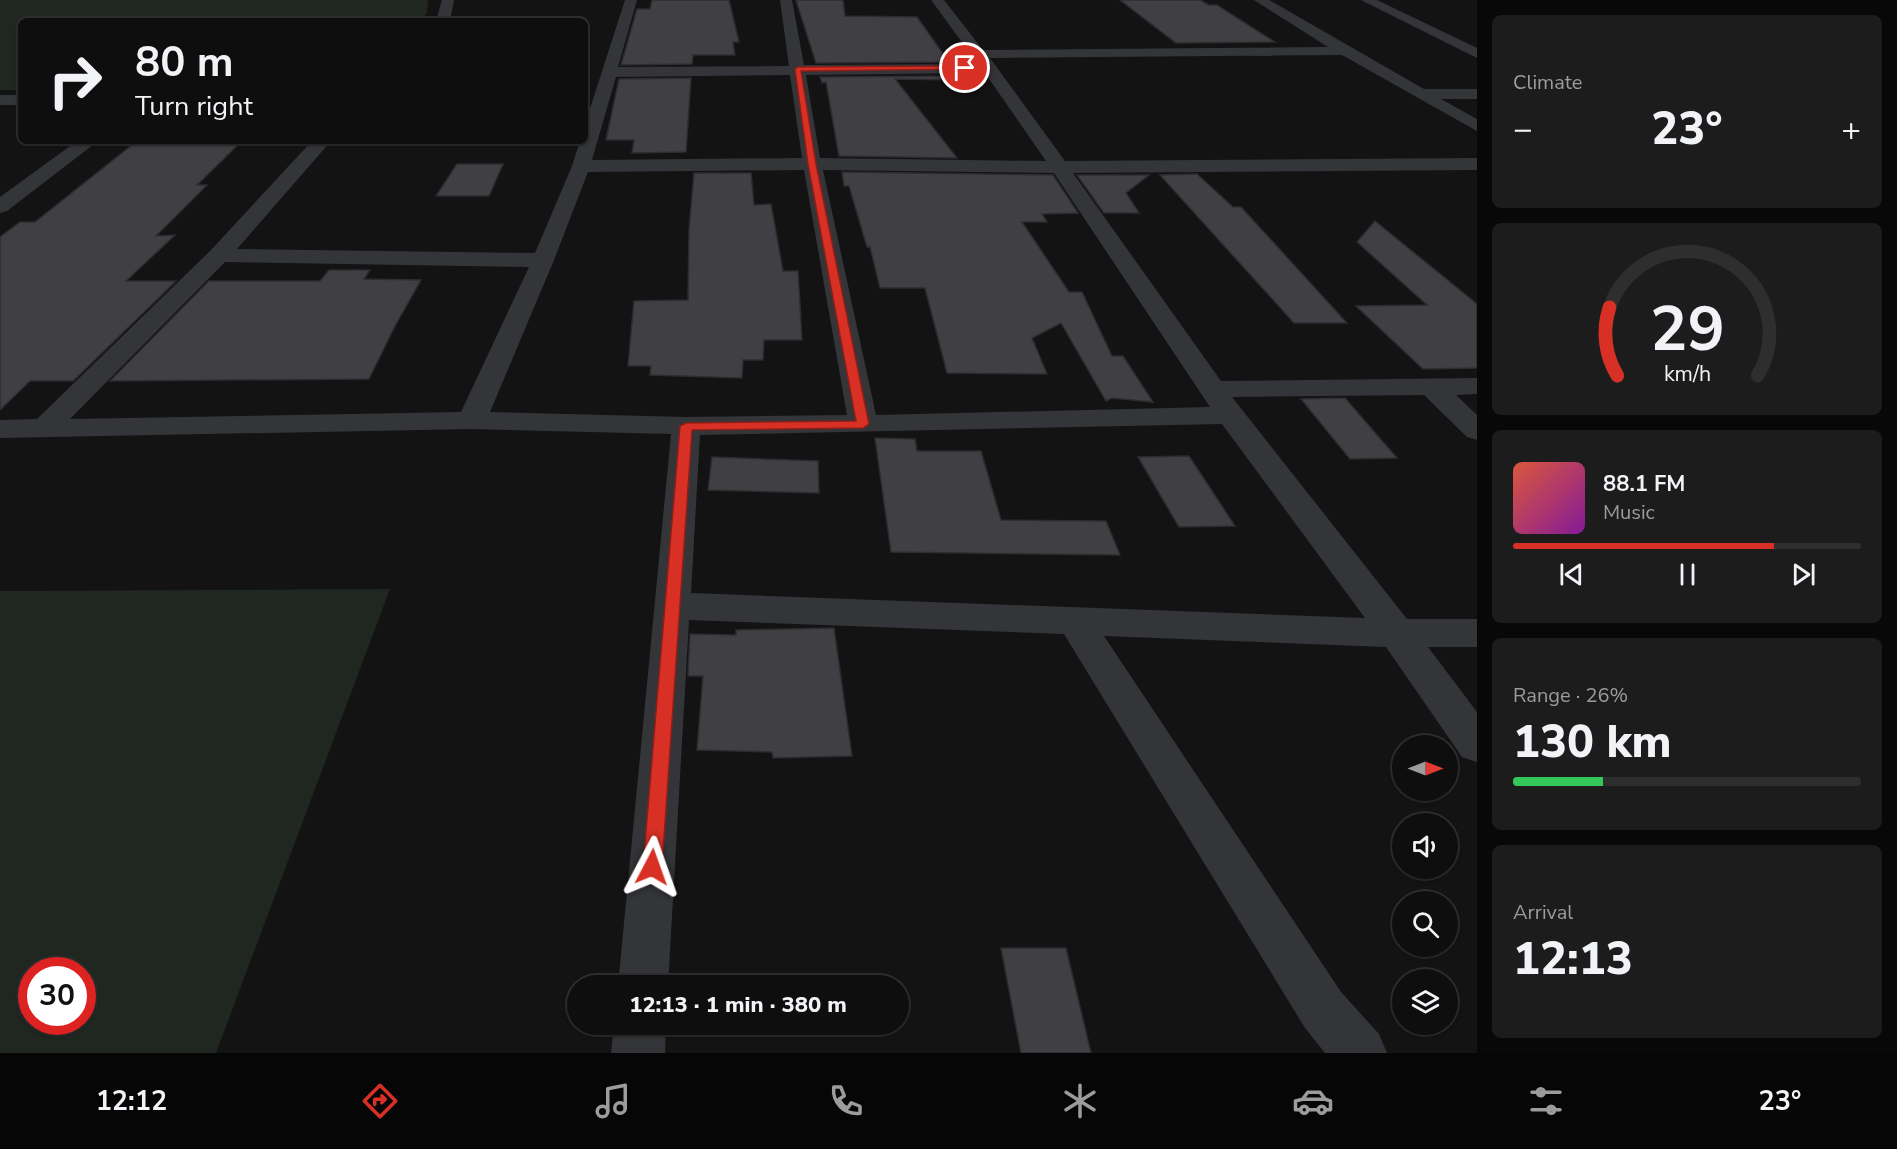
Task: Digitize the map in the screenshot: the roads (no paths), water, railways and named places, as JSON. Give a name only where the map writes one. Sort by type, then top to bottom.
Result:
[{"type":"street","points":[[444,18],[448,0]]},
{"type":"street","points":[[588,124],[594,93],[611,72],[631,0]]},
{"type":"street","points":[[786,0],[812,164],[863,424]]},
{"type":"street","points":[[937,0],[984,61],[1230,415],[1397,633],[1477,744]]},
{"type":"street","points":[[1260,0],[1477,126]]},
{"type":"street","points":[[1367,0],[1477,54]]},
{"type":"street","points":[[1461,46],[1477,46]]},
{"type":"street","points":[[611,72],[798,69],[984,61],[1345,51]]},
{"type":"street","points":[[1422,94],[1477,94]]},
{"type":"street","points":[[0,100],[18,100]]},
{"type":"street","points":[[0,207],[85,144]]},
{"type":"street","points":[[44,429],[219,255],[319,144]]},
{"type":"street","points":[[472,420],[543,260],[580,166],[584,144]]},
{"type":"street","points":[[580,166],[812,164],[1058,167],[1477,164]]},
{"type":"street","points":[[219,255],[543,260]]},
{"type":"street","points":[[1432,387],[1477,431]]},
{"type":"street","points":[[1214,389],[1477,387]]},
{"type":"street","points":[[0,429],[472,420],[686,426],[863,424],[1230,415]]},
{"type":"street","points":[[644,975],[686,426]]},
{"type":"street","points":[[672,606],[1397,633],[1477,633]]},
{"type":"street","points":[[1074,620],[1323,1010],[1360,1053]]},
{"type":"street","points":[[638,1053],[639,1035]]}]
